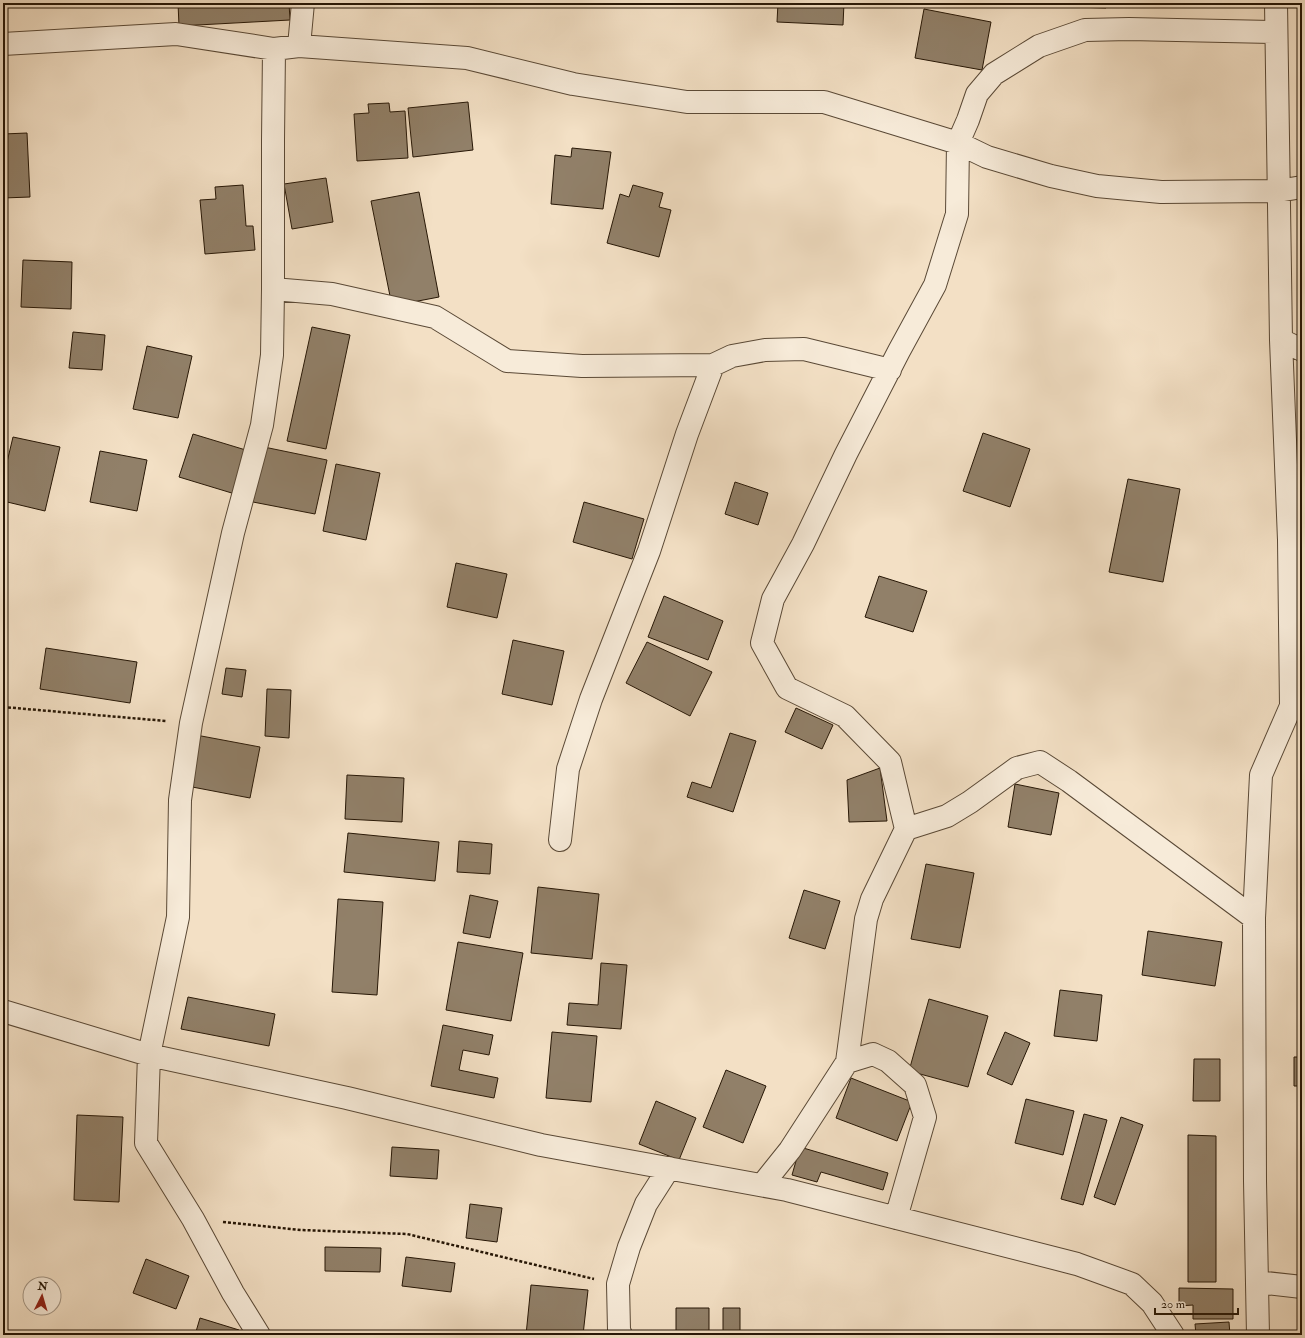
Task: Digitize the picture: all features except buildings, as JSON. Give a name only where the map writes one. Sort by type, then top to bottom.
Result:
[{"type":"street","points":[[299,46],[303,3]]},
{"type":"street","points":[[1258,1335],[1254,1181],[1254,918],[1261,775],[1291,706],[1289,540],[1281,340],[1276,3]]},
{"type":"street","points":[[762,1185],[790,1150],[847,1062],[866,919],[872,899],[906,829],[890,762],[846,716],[787,688],[762,643],[773,599],[803,544],[846,454],[935,285],[957,214],[958,143],[977,94],[994,74],[1039,46],[1085,30],[1276,32]]},
{"type":"street","points":[[3,44],[176,34],[274,49],[299,46],[467,58],[573,84],[687,102],[824,102],[958,143],[987,157],[1051,176],[1097,186],[1161,192],[1278,191],[1302,187]]},
{"type":"street","points":[[259,1335],[233,1293],[193,1219],[146,1143],[149,1055],[178,917],[180,800],[191,723],[233,533],[262,425],[272,355],[274,49]]},
{"type":"street","points":[[273,289],[332,294],[435,317],[507,361],[582,366],[713,365],[732,356],[765,350],[804,349],[890,370]]},
{"type":"street","points":[[1281,340],[1302,350]]},
{"type":"street","points":[[560,840],[568,769],[591,699],[649,551],[687,434],[713,365]]},
{"type":"street","points":[[906,829],[947,816],[970,802],[1017,768],[1040,762],[1069,781],[1254,918]]},
{"type":"street","points":[[3,1011],[149,1055],[347,1098],[541,1145],[762,1185],[1077,1264],[1132,1284],[1152,1303],[1173,1335]]},
{"type":"street","points":[[847,1062],[873,1054],[888,1062],[915,1085],[925,1117],[896,1218]]},
{"type":"street","points":[[621,1335],[619,1330],[618,1284],[629,1247],[646,1204],[669,1168]]},
{"type":"street","points":[[1257,1282],[1302,1287]]},
{"type":"path","points":[[3,707],[191,723]]},
{"type":"path","points":[[193,1219],[301,1230],[406,1234],[618,1284]]}]
